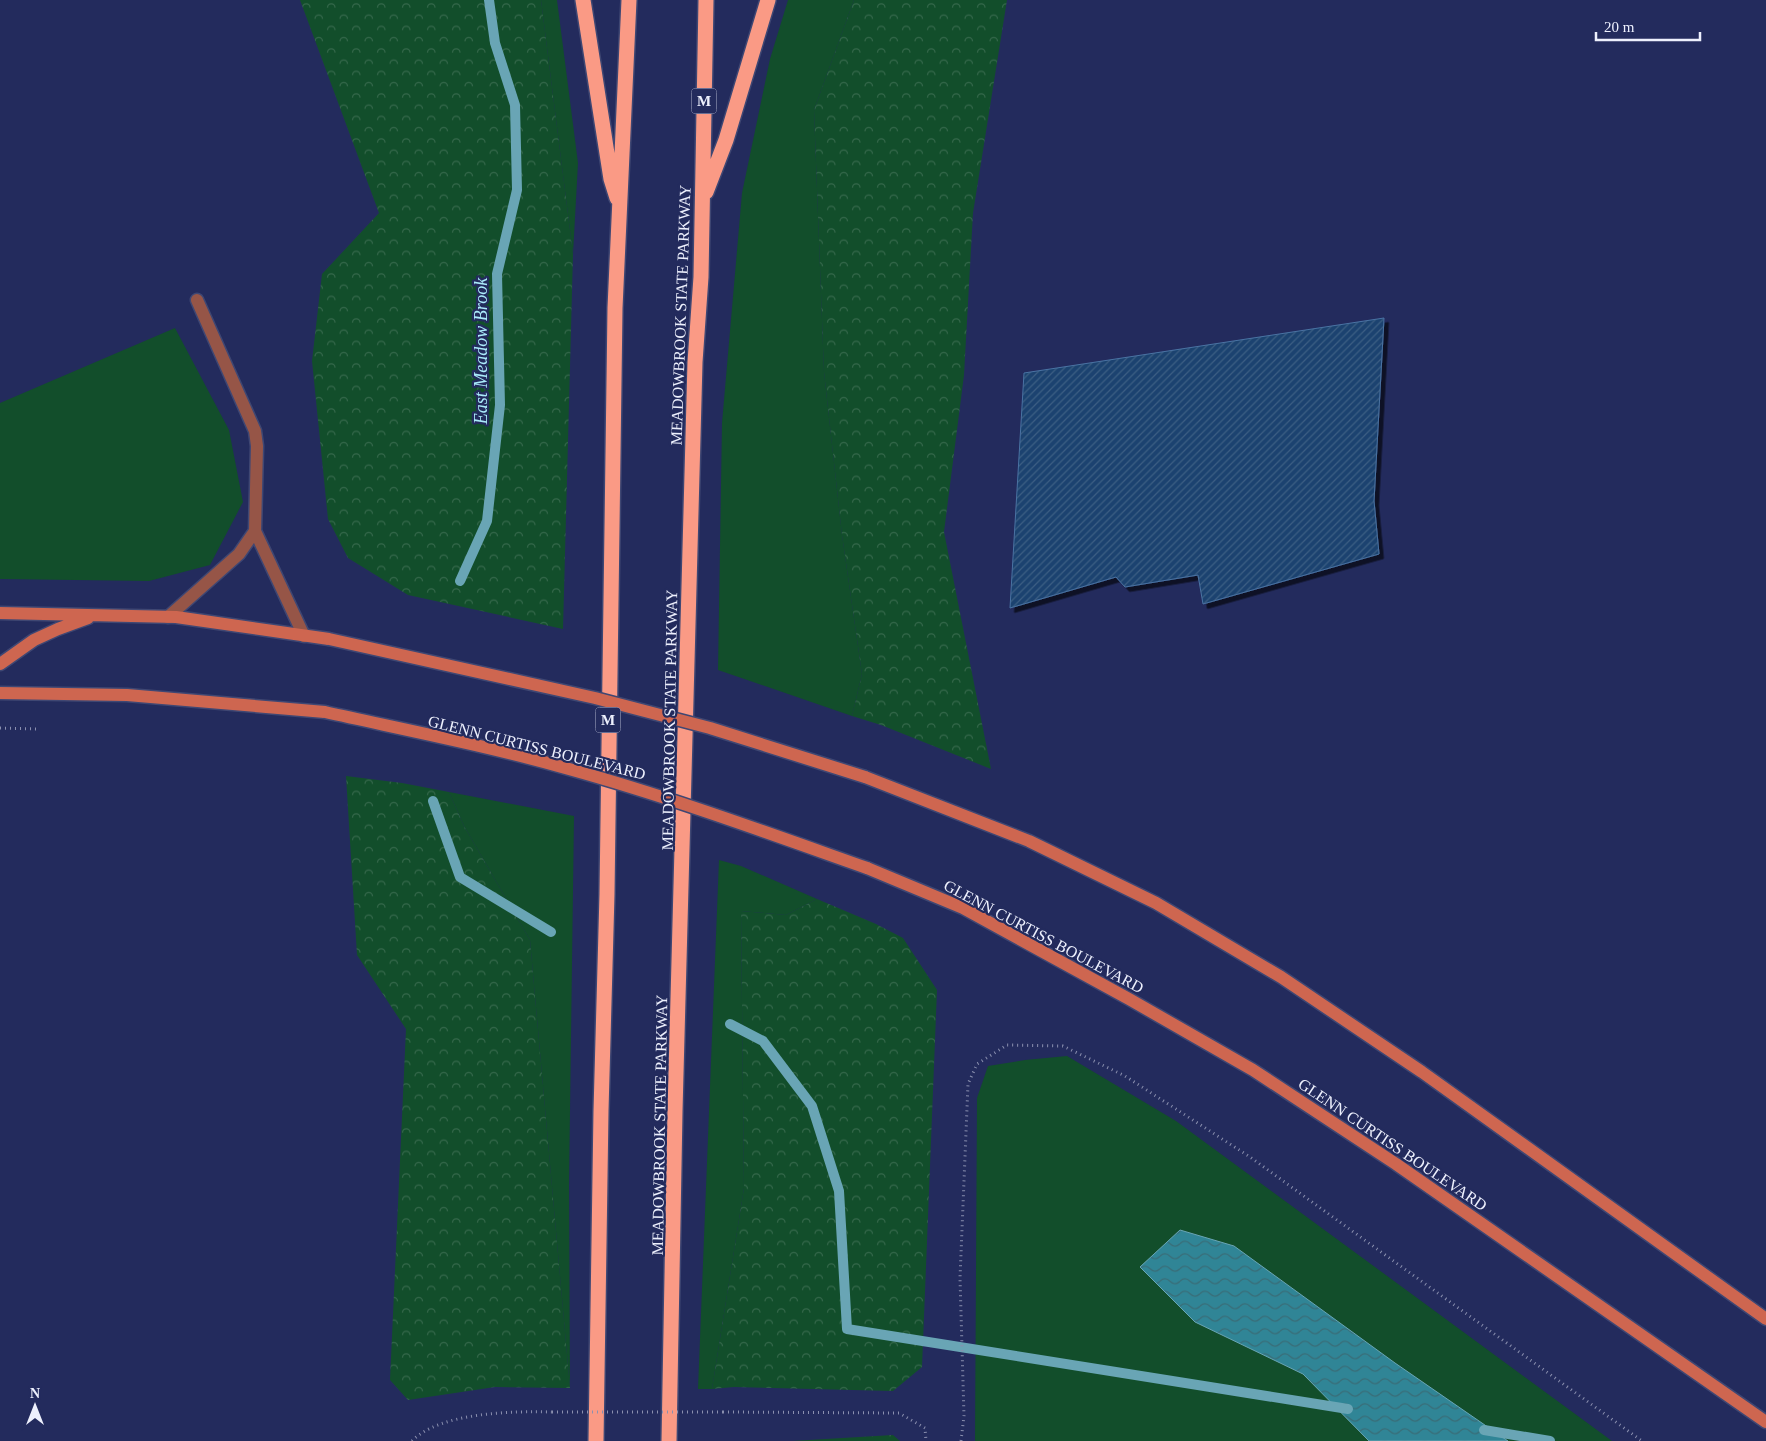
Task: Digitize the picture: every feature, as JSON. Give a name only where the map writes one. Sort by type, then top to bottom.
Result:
[{"type":"highway","points":[[583,0],[611,179],[620,205]]},
{"type":"highway","name":"M","points":[[596,1441],[601,1111],[607,894],[615,318],[628,0]]},
{"type":"highway","name":"MEADOWBROOK STATE PARKWAY","points":[[669,1441],[675,1120],[695,362],[701,277],[706,0]]},
{"type":"highway","points":[[702,202],[726,140],[768,0]]},
{"type":"main road","points":[[0,613],[168,617],[330,639],[595,698],[710,728],[864,777],[1029,841],[1156,903],[1281,977],[1422,1072],[1766,1320]]},
{"type":"main road","points":[[0,664],[34,640],[95,616]]},
{"type":"main road","name":"GLENN CURTISS BOULEVARD","points":[[0,693],[127,695],[325,712],[567,768],[647,792],[867,868],[963,908],[1129,999],[1253,1070],[1396,1164],[1766,1422]]},
{"type":"lane","points":[[197,300],[255,431],[257,446],[255,531],[304,636]]},
{"type":"lane","points":[[168,617],[239,554],[255,531]]},
{"type":"path","points":[[0,728],[38,729]]},
{"type":"path","points":[[961,1441],[964,1416],[960,1278],[968,1084],[978,1064],[1006,1046],[1063,1046],[1125,1076],[1250,1157],[1642,1441]]},
{"type":"path","points":[[412,1441],[418,1434],[448,1421],[512,1411],[899,1413],[925,1428],[926,1441]]},
{"type":"green space","points":[[300,0],[541,0],[573,254],[563,629],[408,595],[348,558],[328,519],[312,361],[322,274],[379,213]]},
{"type":"green space","points":[[541,0],[557,0],[578,163],[573,254]]},
{"type":"green space","points":[[788,0],[854,0],[814,110],[824,372],[842,535],[862,674],[852,716],[718,670],[722,423],[742,193],[770,59]]},
{"type":"green space","points":[[854,0],[1007,0],[973,213],[964,375],[944,532],[991,769],[881,725],[852,716],[862,674],[842,535],[824,372],[814,110]]},
{"type":"green space","points":[[175,328],[229,430],[243,502],[210,565],[149,581],[0,579],[0,403]]},
{"type":"green space","points":[[346,776],[402,783],[449,792],[464,826],[530,940],[570,1388],[495,1387],[408,1400],[390,1380],[406,1029],[357,955]]},
{"type":"green space","points":[[449,792],[574,816],[569,1185],[570,1388],[530,940],[464,826]]},
{"type":"green space","points":[[719,860],[741,866],[817,899],[786,915],[741,911],[744,1188],[712,1389],[698,1389]]},
{"type":"green space","points":[[817,899],[876,924],[903,938],[937,990],[922,1367],[893,1391],[734,1387],[712,1389],[744,1188],[741,911],[786,915]]},
{"type":"green space","points":[[1067,1056],[1176,1121],[1612,1441],[975,1441],[977,1098],[988,1066]]},
{"type":"green space","points":[[893,1435],[900,1441],[792,1441]]},
{"type":"water","points":[[1180,1230],[1234,1246],[1395,1363],[1508,1441],[1369,1441],[1303,1374],[1195,1322],[1140,1267]]},
{"type":"building","points":[[1384,318],[1374,501],[1379,554],[1203,604],[1198,575],[1125,587],[1116,577],[1010,608],[1024,373]]},
{"type":"waterway","name":"East Meadow Brook","points":[[460,581],[487,521],[500,405],[497,274],[517,190],[515,105],[495,43],[489,0]]},
{"type":"waterway","points":[[433,801],[460,877],[551,932]]},
{"type":"waterway","points":[[730,1024],[763,1041],[812,1106],[839,1191],[847,1329],[1348,1409]]},
{"type":"waterway","points":[[1484,1430],[1550,1441]]}]
